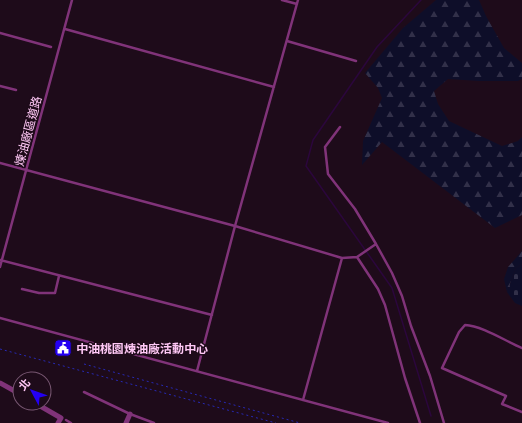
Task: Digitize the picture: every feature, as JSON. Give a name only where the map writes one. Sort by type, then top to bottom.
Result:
[{"type":"street","points":[[0,383],[12,390]]},
{"type":"street","points":[[49,411],[61,418],[58,423]]},
{"type":"street","points":[[126,423],[130,414]]},
{"type":"lane","name":"煉油廠區道路","points":[[0,268],[72,0]]},
{"type":"lane","points":[[282,0],[297,4]]},
{"type":"lane","points":[[197,371],[235,226],[298,0]]},
{"type":"lane","points":[[65,29],[274,87]]},
{"type":"lane","points":[[0,33],[51,47]]},
{"type":"lane","points":[[287,41],[356,61]]},
{"type":"lane","points":[[0,86],[16,90]]},
{"type":"lane","points":[[340,127],[325,147],[328,174],[355,210],[392,273],[402,296],[411,326],[430,376],[444,423]]},
{"type":"lane","points":[[0,163],[235,226],[342,258],[357,257],[376,244]]},
{"type":"lane","points":[[357,257],[378,289],[385,305],[420,423]]},
{"type":"lane","points":[[303,400],[342,258]]},
{"type":"lane","points":[[1,261],[212,315]]},
{"type":"lane","points":[[22,290],[39,293],[55,293],[59,276]]},
{"type":"lane","points":[[0,318],[388,423]]},
{"type":"lane","points":[[522,348],[483,330],[465,325],[459,332],[442,368],[506,396],[502,404],[522,412]]},
{"type":"lane","points":[[84,392],[130,414],[154,423]]},
{"type":"lane","points":[[66,420],[71,423]]},
{"type":"path","points":[[0,349],[276,423]]},
{"type":"path","points":[[84,364],[300,423]]},
{"type":"green space","points":[[436,0],[479,0],[504,48],[522,63],[522,79],[518,81],[448,79],[434,91],[438,104],[449,121],[502,146],[518,141],[522,137],[522,215],[495,228],[382,142],[362,165],[363,141],[382,98],[378,88],[365,73],[403,28]]},
{"type":"green space","points":[[522,251],[522,264],[516,268],[507,292],[504,279],[508,267]]},
{"type":"green space","points":[[522,264],[522,306],[515,303],[507,292],[516,268]]},
{"type":"waterway","points":[[421,0],[377,47],[313,140],[306,166],[392,288],[431,416]]},
{"type":"place","name":"中油桃園煉油廠活動中心","points":[[63,348]]}]
